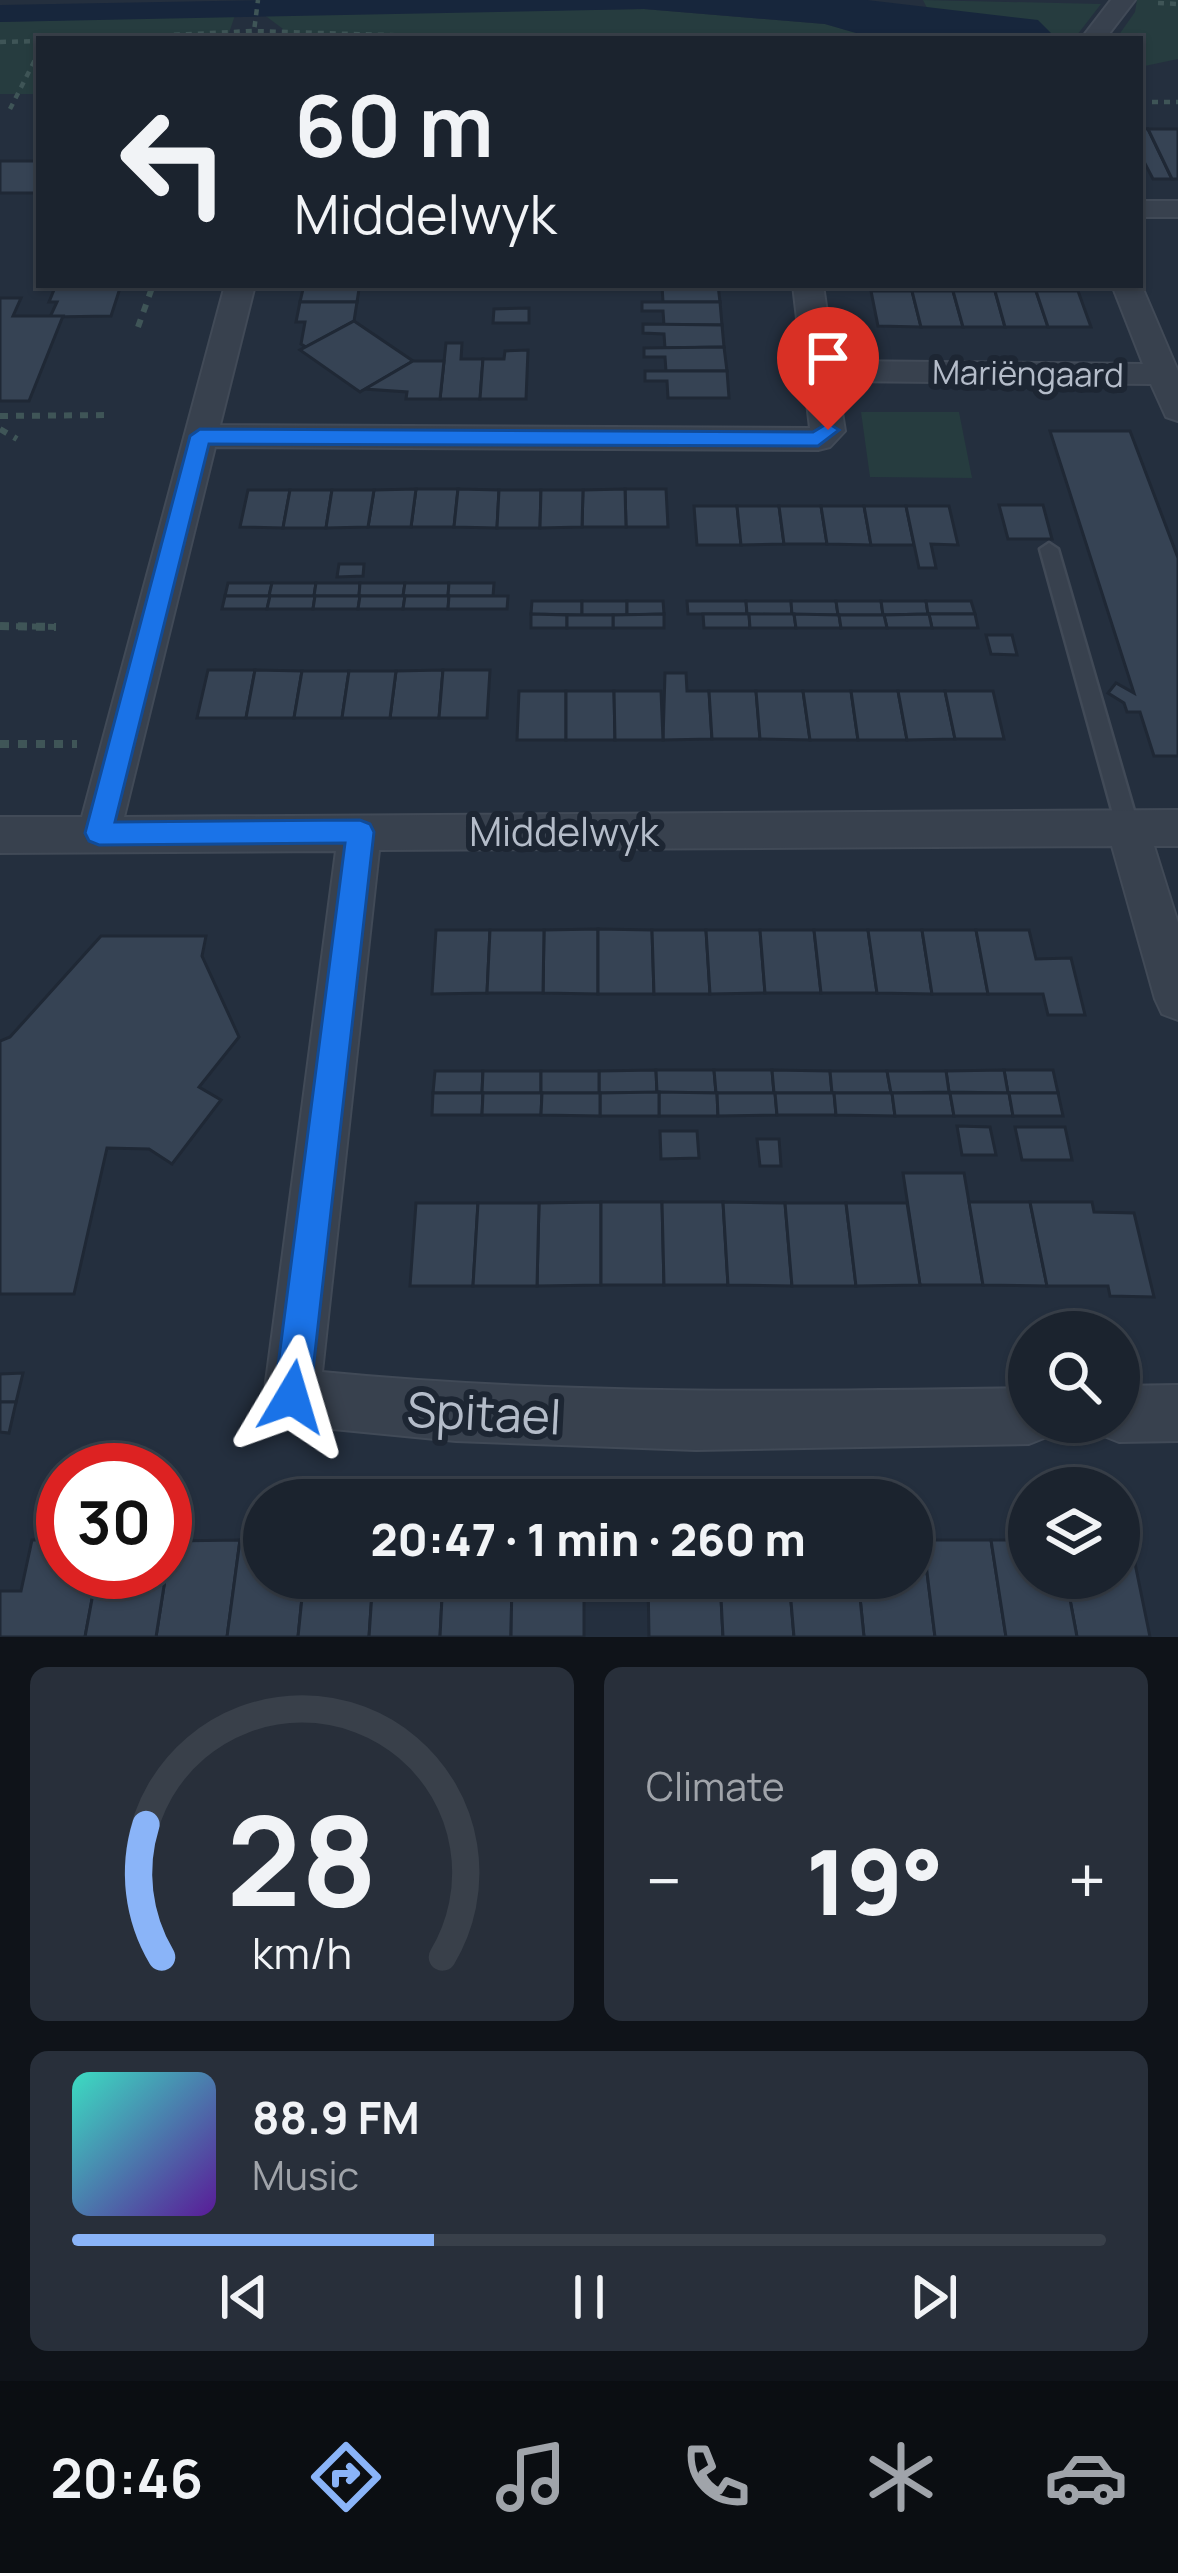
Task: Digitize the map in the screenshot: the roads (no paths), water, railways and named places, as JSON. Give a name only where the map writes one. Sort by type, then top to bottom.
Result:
[{"type":"street","points":[[1095,36],[1123,0]]},
{"type":"street","points":[[1143,209],[1178,209]]},
{"type":"street","points":[[99,833],[239,288]]},
{"type":"street","points":[[200,436],[818,439],[828,430],[808,288]]},
{"type":"street","points":[[1128,288],[1178,410]]},
{"type":"street","name":"Mariëngaard","points":[[822,371],[1162,374]]},
{"type":"street","points":[[1128,828],[1178,999]]},
{"type":"street","name":"Middelwyk","points":[[0,835],[1178,828]]},
{"type":"street","name":"Spitael","points":[[360,832],[292,1397],[456,1413],[696,1422],[1008,1416]]},
{"type":"street","points":[[1140,1414],[1178,1413]]},
{"type":"lane","points":[[1048,548],[1128,828]]},
{"type":"water","points":[[867,0],[1038,20],[1051,33],[867,36],[825,24],[644,9],[0,22],[0,5]]}]
